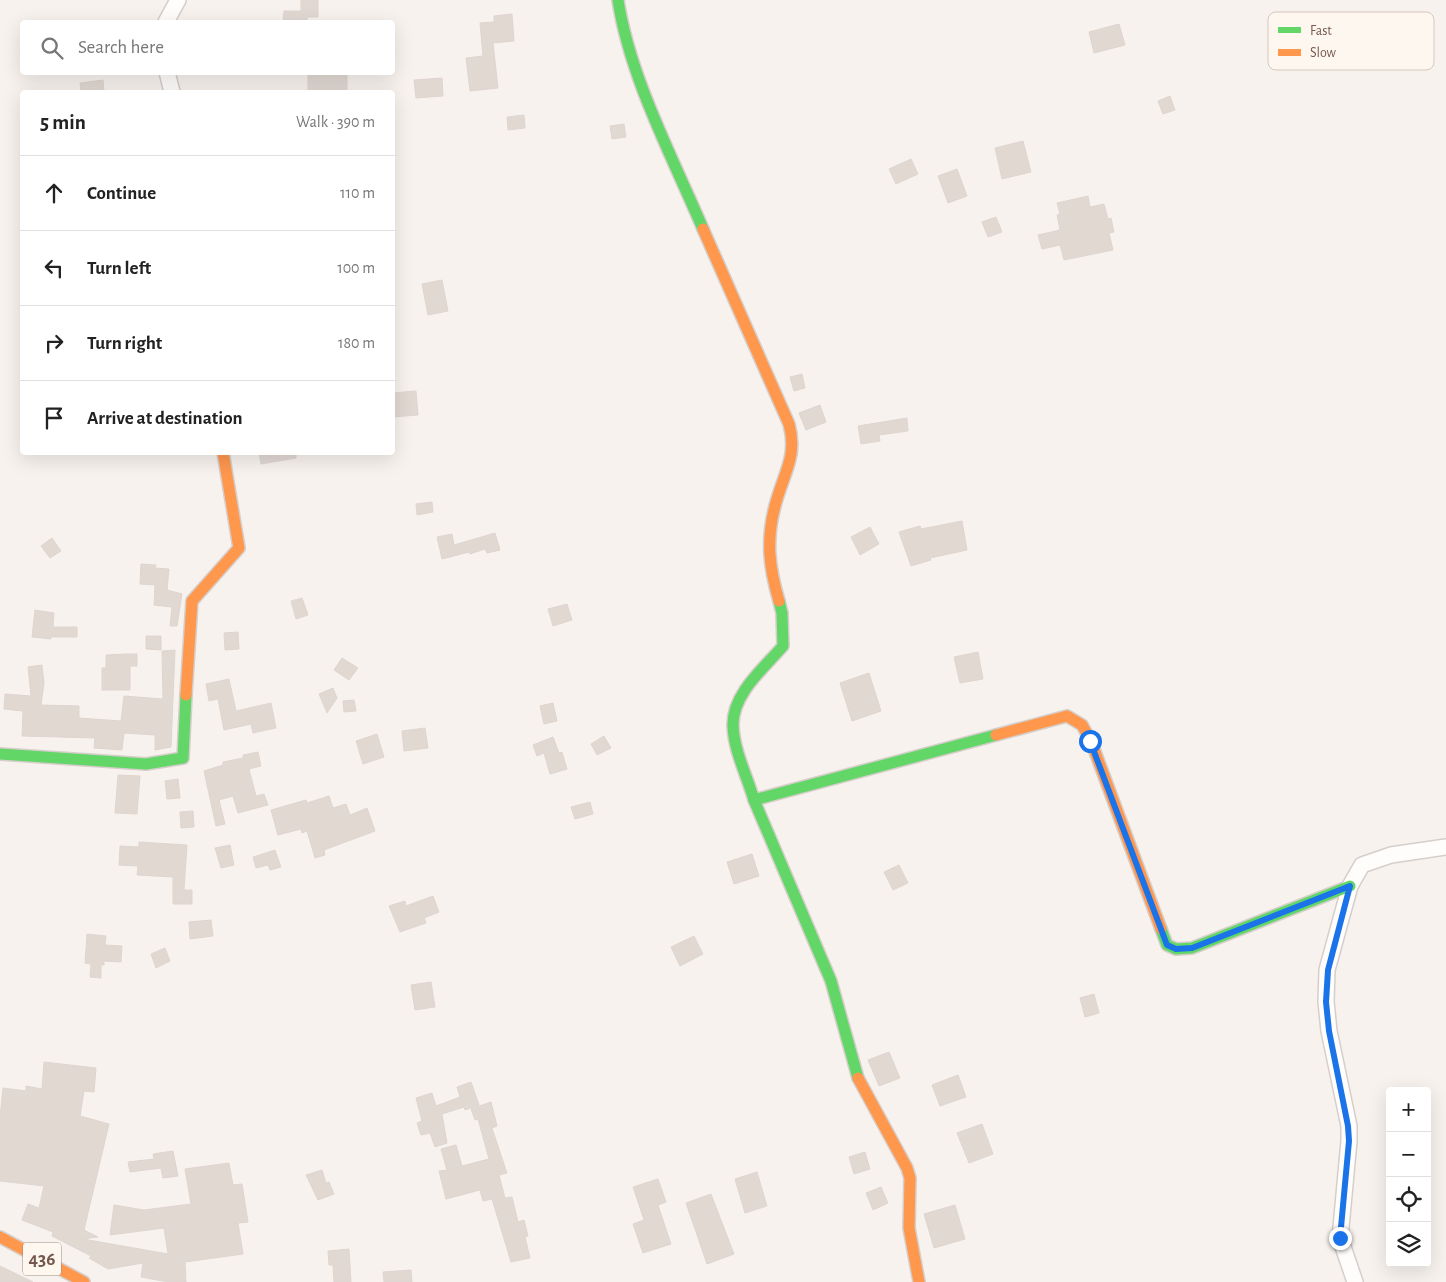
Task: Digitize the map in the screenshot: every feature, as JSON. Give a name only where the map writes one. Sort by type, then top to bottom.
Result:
[{"type":"street","points":[[167,20],[178,0]]},
{"type":"street","points":[[618,0],[622,26],[631,60],[723,277],[789,424],[793,439],[793,451],[775,506],[768,546],[773,581],[782,613],[783,646],[747,689],[738,703],[732,725],[754,800],[793,896],[832,981],[860,1086],[907,1168],[910,1178],[909,1228],[919,1282]]},
{"type":"street","points":[[168,75],[172,90]]},
{"type":"street","points":[[0,754],[146,764],[183,758],[187,658],[192,601],[239,548],[224,455]]},
{"type":"street","points":[[754,800],[1067,716],[1082,725],[1090,741],[1167,945],[1176,949],[1192,948],[1350,886]]},
{"type":"street","points":[[1355,1282],[1340,1238],[1349,1141],[1348,1126],[1329,1031],[1326,1002],[1328,970],[1350,886],[1362,866],[1391,855],[1446,847]]},
{"type":"street","name":"436","points":[[0,1237],[84,1282]]},
{"type":"building","points":[[301,0],[318,0],[318,17],[307,17],[307,20],[283,20],[284,11],[301,11]]},
{"type":"building","points":[[512,14],[514,41],[493,43],[498,88],[470,91],[466,58],[483,56],[480,23],[494,22],[494,16]]},
{"type":"building","points":[[1119,24],[1125,45],[1094,53],[1089,32]]},
{"type":"building","points":[[308,75],[347,75],[347,90],[308,90]]},
{"type":"building","points":[[442,78],[443,96],[416,98],[414,80]]},
{"type":"building","points":[[103,80],[104,90],[81,90],[80,83]]},
{"type":"building","points":[[1170,96],[1175,110],[1163,114],[1158,101]]},
{"type":"building","points":[[524,115],[525,128],[508,130],[507,117]]},
{"type":"building","points":[[624,124],[626,137],[612,139],[610,126]]},
{"type":"building","points":[[1023,141],[1031,172],[1002,179],[995,148]]},
{"type":"building","points":[[911,159],[918,174],[896,184],[889,169]]},
{"type":"building","points":[[957,169],[967,196],[948,203],[938,176]]},
{"type":"building","points":[[1088,196],[1090,207],[1104,204],[1108,219],[1111,218],[1114,232],[1109,233],[1113,250],[1064,260],[1060,245],[1042,249],[1038,235],[1060,230],[1057,215],[1060,214],[1057,203]]},
{"type":"building","points":[[996,217],[1002,232],[988,237],[982,222]]},
{"type":"building","points":[[442,280],[448,311],[428,315],[422,284]]},
{"type":"building","points":[[802,374],[805,388],[794,391],[790,377]]},
{"type":"building","points":[[416,391],[418,415],[395,417],[395,393]]},
{"type":"building","points":[[820,405],[826,422],[806,430],[799,413]]},
{"type":"building","points":[[907,418],[908,431],[879,435],[880,441],[861,444],[858,426]]},
{"type":"building","points":[[260,455],[296,455],[296,458],[261,464]]},
{"type":"building","points":[[432,502],[433,512],[417,515],[416,504]]},
{"type":"building","points":[[962,521],[967,550],[930,558],[931,560],[911,566],[899,532],[920,526],[921,529]]},
{"type":"building","points":[[870,527],[879,544],[860,555],[851,537]]},
{"type":"building","points":[[495,533],[500,550],[487,553],[485,549],[442,559],[437,537],[452,534],[454,545]]},
{"type":"building","points":[[52,538],[61,551],[50,558],[41,546]]},
{"type":"building","points":[[141,564],[156,565],[155,568],[169,569],[167,590],[182,594],[177,626],[170,626],[172,607],[154,605],[155,585],[140,584]]},
{"type":"building","points":[[302,598],[308,615],[296,619],[291,601]]},
{"type":"building","points":[[567,604],[572,620],[553,626],[548,609]]},
{"type":"building","points":[[35,610],[54,613],[53,627],[77,627],[77,637],[51,637],[51,639],[32,637]]},
{"type":"building","points":[[238,632],[239,649],[225,650],[224,633]]},
{"type":"building","points":[[146,636],[161,636],[161,650],[146,649]]},
{"type":"building","points":[[175,650],[171,747],[155,750],[155,735],[124,733],[122,750],[94,748],[95,738],[22,736],[23,711],[4,709],[5,694],[31,696],[28,667],[42,665],[44,683],[41,705],[79,706],[79,718],[121,721],[124,696],[163,699],[162,651]]},
{"type":"building","points":[[978,652],[983,679],[960,683],[954,657]]},
{"type":"building","points":[[137,654],[137,666],[130,666],[130,690],[102,690],[102,668],[106,668],[106,655]]},
{"type":"building","points":[[342,658],[358,668],[349,680],[334,670]]},
{"type":"building","points":[[869,673],[881,711],[852,721],[840,683]]},
{"type":"building","points":[[229,679],[236,711],[271,703],[276,728],[253,733],[251,724],[224,730],[218,699],[209,701],[206,684]]},
{"type":"building","points":[[333,688],[337,698],[327,713],[319,694]]},
{"type":"building","points":[[354,700],[356,711],[344,712],[343,701]]},
{"type":"building","points":[[553,703],[557,721],[544,724],[540,706]]},
{"type":"building","points":[[425,728],[428,748],[404,751],[402,731]]},
{"type":"building","points":[[377,734],[384,757],[363,764],[356,741]]},
{"type":"building","points":[[604,736],[611,748],[597,755],[591,744]]},
{"type":"building","points":[[553,737],[559,753],[562,752],[567,769],[550,774],[544,753],[537,756],[533,745]]},
{"type":"building","points":[[258,752],[261,766],[249,769],[256,796],[264,794],[268,805],[238,813],[233,796],[219,800],[225,824],[216,826],[204,771],[223,765],[223,762],[243,758],[243,755]]},
{"type":"building","points":[[118,775],[140,776],[137,814],[115,813]]},
{"type":"building","points":[[178,779],[180,798],[167,799],[165,781]]},
{"type":"building","points":[[329,796],[333,808],[346,804],[350,815],[367,808],[375,831],[324,850],[325,855],[315,858],[307,831],[302,833],[301,829],[278,835],[271,810],[306,800],[307,803]]},
{"type":"building","points":[[590,802],[593,814],[575,819],[571,807]]},
{"type":"building","points":[[193,811],[194,827],[181,828],[180,812]]},
{"type":"building","points":[[139,842],[187,845],[184,890],[192,890],[192,904],[173,904],[173,877],[137,875],[138,866],[119,865],[120,846],[139,847]]},
{"type":"building","points":[[230,845],[234,865],[221,868],[215,848]]},
{"type":"building","points":[[275,850],[281,867],[270,870],[268,865],[256,868],[253,857]]},
{"type":"building","points":[[752,854],[759,876],[734,884],[727,862]]},
{"type":"building","points":[[899,865],[908,883],[893,890],[884,872]]},
{"type":"building","points":[[433,896],[439,912],[424,918],[426,923],[400,932],[389,906],[405,901],[406,906]]},
{"type":"building","points":[[211,920],[213,936],[190,939],[189,922]]},
{"type":"building","points":[[87,934],[106,936],[105,945],[122,946],[121,962],[104,961],[104,965],[101,965],[101,978],[90,977],[91,964],[85,963]]},
{"type":"building","points":[[694,936],[703,954],[680,966],[671,947]]},
{"type":"building","points":[[165,948],[170,961],[156,968],[151,954]]},
{"type":"building","points":[[431,982],[435,1007],[415,1010],[411,985]]},
{"type":"building","points":[[1094,994],[1099,1013],[1085,1017],[1080,998]]},
{"type":"building","points":[[889,1052],[900,1078],[879,1086],[868,1060]]},
{"type":"building","points":[[44,1062],[96,1068],[94,1092],[84,1091],[80,1116],[109,1124],[84,1230],[98,1237],[83,1239],[168,1254],[164,1228],[110,1235],[114,1205],[144,1210],[191,1204],[185,1169],[229,1163],[233,1185],[242,1184],[248,1222],[238,1223],[243,1254],[185,1262],[186,1282],[168,1282],[141,1277],[143,1263],[108,1269],[89,1258],[91,1256],[52,1236],[53,1232],[22,1220],[28,1204],[39,1208],[44,1186],[0,1181],[0,1117],[3,1088],[26,1091],[26,1086],[42,1089]]},
{"type":"building","points":[[958,1075],[966,1097],[940,1106],[932,1085]]},
{"type":"building","points":[[471,1082],[479,1105],[465,1110],[464,1107],[442,1114],[447,1143],[435,1147],[430,1133],[421,1135],[417,1123],[422,1121],[416,1098],[432,1093],[436,1106],[460,1097],[457,1087]]},
{"type":"building","points":[[491,1102],[497,1126],[492,1128],[507,1173],[499,1175],[505,1198],[512,1197],[518,1222],[524,1220],[528,1236],[525,1237],[530,1258],[511,1262],[492,1199],[483,1201],[480,1190],[446,1199],[439,1171],[447,1170],[441,1149],[456,1145],[462,1166],[489,1159],[478,1119],[475,1120],[471,1109]]},
{"type":"building","points":[[982,1124],[993,1154],[969,1163],[957,1133]]},
{"type":"building","points":[[173,1151],[178,1176],[163,1178],[161,1168],[130,1172],[128,1162],[154,1159],[153,1154]]},
{"type":"building","points":[[865,1152],[870,1169],[854,1174],[849,1157]]},
{"type":"building","points":[[322,1170],[326,1183],[329,1182],[334,1194],[318,1200],[306,1175]]},
{"type":"building","points":[[757,1172],[767,1206],[745,1213],[735,1179]]},
{"type":"building","points":[[658,1179],[666,1202],[658,1205],[671,1244],[643,1253],[633,1224],[644,1220],[633,1187]]},
{"type":"building","points":[[881,1187],[888,1203],[873,1210],[866,1193]]},
{"type":"building","points":[[711,1194],[734,1254],[707,1264],[686,1203]]},
{"type":"building","points":[[955,1205],[965,1239],[934,1248],[924,1214]]},
{"type":"building","points":[[349,1249],[351,1282],[334,1282],[333,1265],[329,1265],[328,1251]]},
{"type":"building","points":[[0,1266],[33,1282],[0,1282]]},
{"type":"building","points":[[411,1270],[412,1282],[384,1282],[383,1272]]},
{"type":"traffic: fast","points":[[618,0],[624,29],[642,87],[703,229]]},
{"type":"traffic: fast","points":[[779,601],[782,613],[783,646],[750,682],[743,692],[734,714],[733,726],[736,745],[754,800],[996,735]]},
{"type":"traffic: fast","points":[[0,754],[146,764],[183,758],[186,695]]},
{"type":"traffic: fast","points":[[754,800],[831,981],[858,1078]]},
{"type":"traffic: fast","points":[[1161,929],[1167,945],[1176,949],[1192,948],[1350,886]]},
{"type":"traffic: slow","points":[[703,229],[789,424],[792,446],[791,456],[778,495],[770,530],[771,565],[779,601]]},
{"type":"traffic: slow","points":[[186,695],[192,601],[239,548],[224,455]]},
{"type":"traffic: slow","points":[[996,735],[1067,716],[1082,725],[1091,741],[1161,929]]},
{"type":"traffic: slow","points":[[858,1078],[907,1168],[910,1178],[909,1228],[919,1282]]},
{"type":"traffic: slow","points":[[0,1237],[84,1282]]},
{"type":"route","points":[[1090,741],[1167,945],[1176,949],[1192,948],[1350,886],[1328,970],[1326,1002],[1329,1031],[1348,1126],[1349,1141],[1339,1225],[1340,1238]]}]
